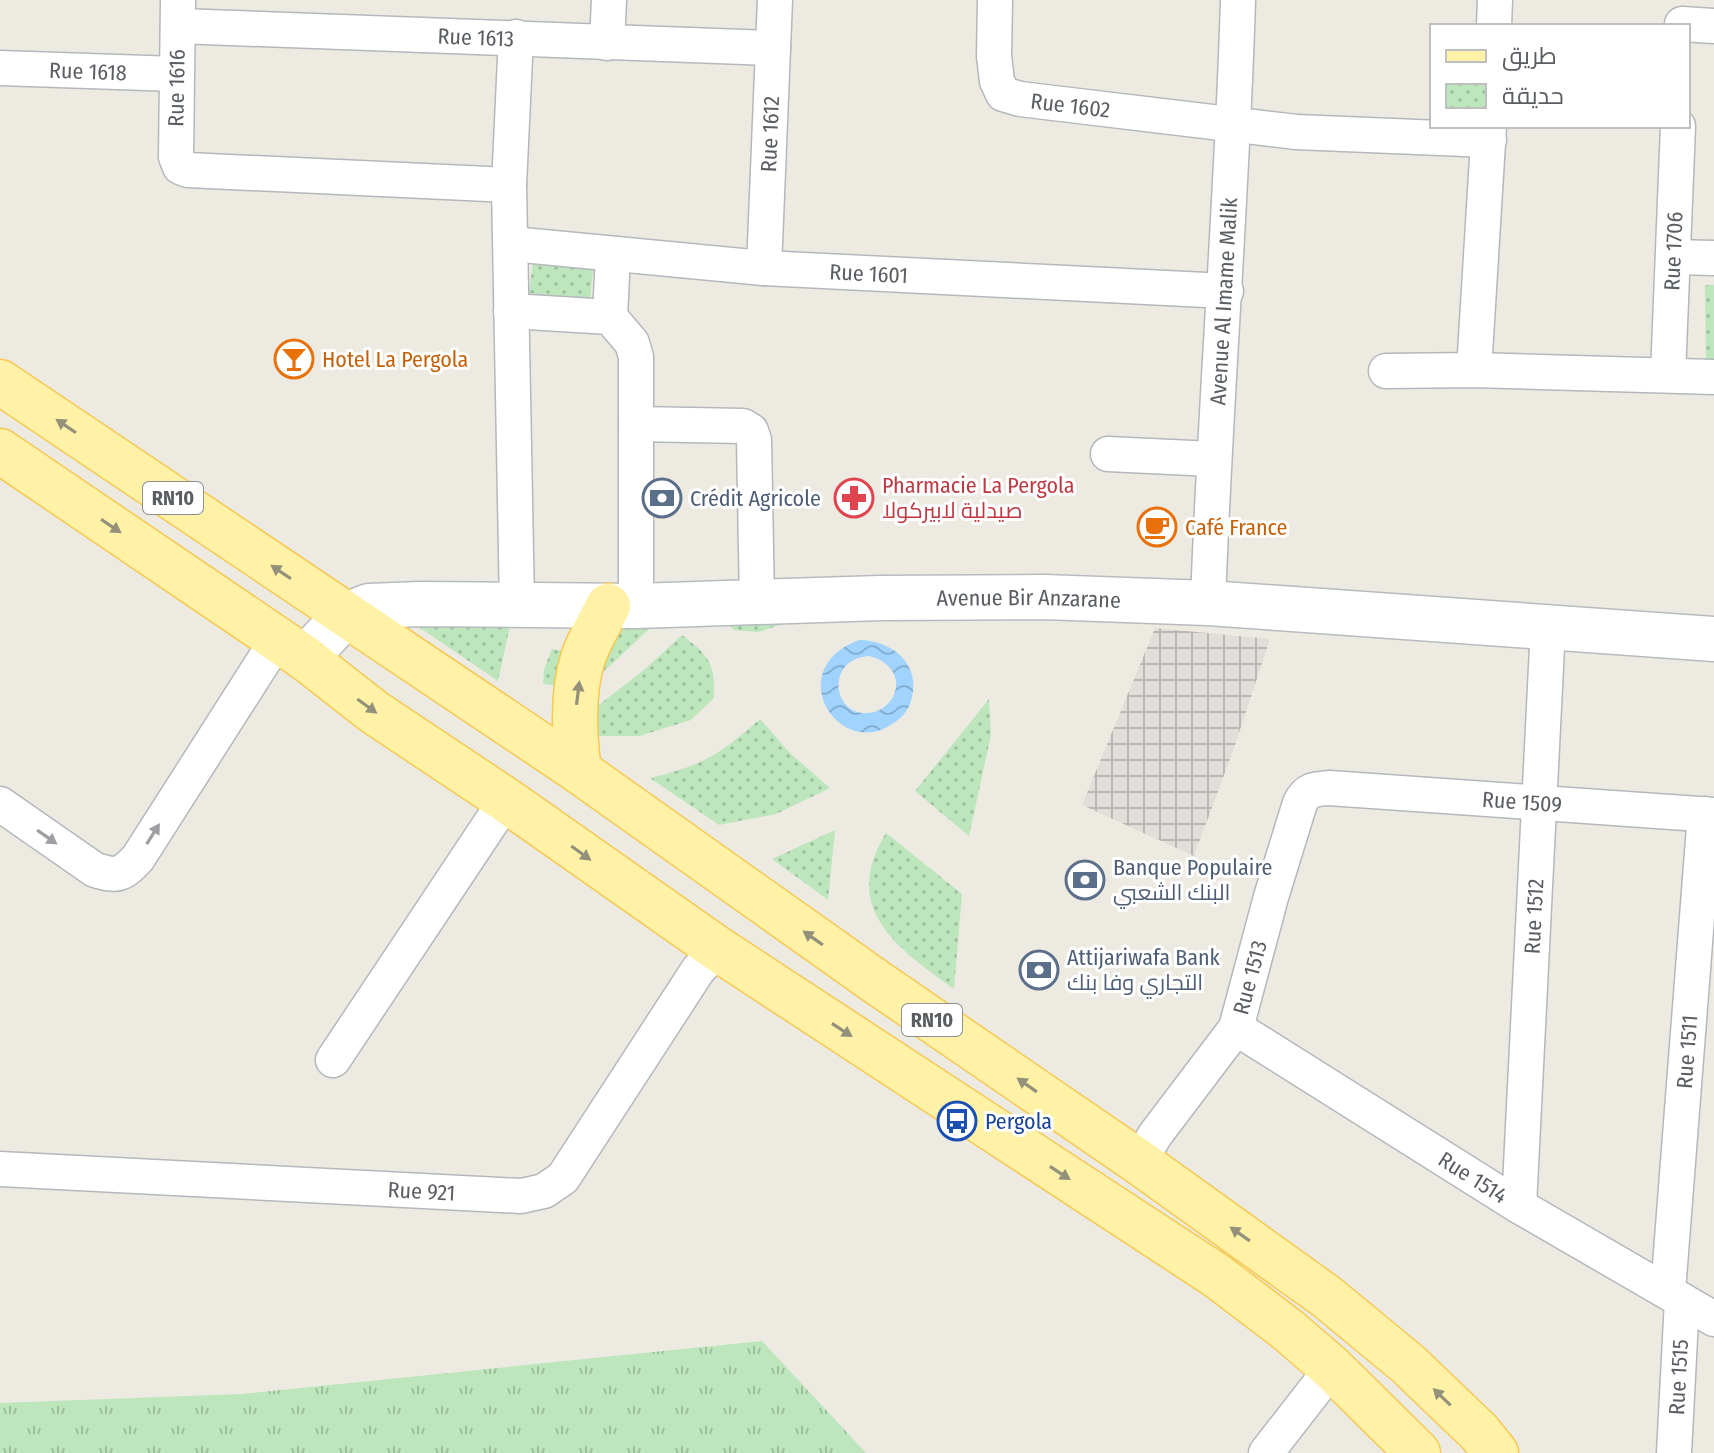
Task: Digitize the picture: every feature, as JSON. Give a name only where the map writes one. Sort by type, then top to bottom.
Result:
[{"type":"main road","name":"RN10","points":[[0,382],[579,771],[862,973],[1139,1162],[1327,1297],[1408,1364],[1479,1432],[1496,1453]]},
{"type":"main road","name":"RN10","points":[[0,451],[291,649],[374,712],[506,800],[718,949],[1217,1276],[1332,1368],[1418,1453]]},
{"type":"main road","points":[[579,771],[575,746],[576,697],[583,657],[622,606]]},
{"type":"street","points":[[607,43],[609,0]]},
{"type":"street","name":"Rue 1612","points":[[764,268],[775,0]]},
{"type":"street","name":"Rue 1602","points":[[995,0],[994,56],[997,81],[1003,94],[1020,99],[1234,124]]},
{"type":"street","name":"Avenue Al Imame Malik","points":[[1208,603],[1213,459],[1226,291],[1238,0]]},
{"type":"street","points":[[1494,24],[1495,0]]},
{"type":"street","name":"Rue 1613","points":[[178,13],[607,43],[773,48]]},
{"type":"street","name":"Rue 1616","points":[[178,13],[176,157],[180,167],[188,170],[509,185]]},
{"type":"street","points":[[516,37],[509,185],[517,605]]},
{"type":"street","name":"Rue 1618","points":[[0,68],[176,74]]},
{"type":"street","points":[[1234,124],[1296,132],[1489,133],[1474,370]]},
{"type":"street","name":"Rue 1706","points":[[1668,375],[1678,128]]},
{"type":"street","name":"Rue 1601","points":[[512,244],[764,268],[1226,291]]},
{"type":"street","points":[[613,254],[610,317],[632,343],[636,357],[636,424],[622,606]]},
{"type":"street","points":[[1673,257],[1714,258]]},
{"type":"street","points":[[511,311],[610,317]]},
{"type":"street","points":[[1386,371],[1474,370],[1714,377]]},
{"type":"street","points":[[636,424],[743,426],[751,431],[754,440],[757,603]]},
{"type":"street","points":[[1108,454],[1213,459]]},
{"type":"street","name":"Avenue Bir Anzarane","points":[[346,615],[369,606],[622,606],[966,597],[1208,603],[1714,639]]},
{"type":"street","points":[[0,804],[95,870],[110,875],[124,873],[291,649],[346,615]]},
{"type":"street","name":"Rue 1512","points":[[1519,1206],[1548,627]]},
{"type":"street","name":"Rue 1509","points":[[1329,788],[1709,815]]},
{"type":"street","name":"Rue 1513","points":[[1139,1162],[1155,1135],[1236,1028],[1300,803],[1305,793],[1312,789],[1329,788]]},
{"type":"street","points":[[333,1060],[506,800]]},
{"type":"street","name":"Rue 1511","points":[[1675,1295],[1709,815]]},
{"type":"street","name":"Rue 921","points":[[0,1169],[521,1196],[544,1191],[563,1178],[698,970],[718,949]]},
{"type":"street","name":"Rue 1514","points":[[1236,1028],[1519,1206],[1714,1319]]},
{"type":"street","name":"Rue 1515","points":[[1674,1453],[1675,1295]]},
{"type":"street","points":[[1266,1453],[1332,1368]]},
{"type":"shaded area","points":[[1155,628],[1270,639],[1194,856],[1082,805]]},
{"type":"green space","points":[[534,254],[594,259],[590,300],[529,293]]},
{"type":"green space","points":[[1705,285],[1714,285],[1714,363],[1706,363]]},
{"type":"green space","points":[[373,596],[515,602],[498,681]]},
{"type":"green space","points":[[797,606],[782,624],[759,632],[734,630],[710,607]]},
{"type":"green space","points":[[664,615],[599,676],[565,686],[543,684],[544,669],[552,649],[563,651]]},
{"type":"green space","points":[[682,635],[704,654],[712,668],[714,698],[691,720],[639,736],[579,736],[587,714],[644,670]]},
{"type":"green space","points":[[989,699],[991,735],[969,836],[915,791]]},
{"type":"green space","points":[[760,719],[790,753],[830,788],[776,814],[719,825],[650,778],[710,757]]},
{"type":"green space","points":[[835,830],[828,900],[772,859]]},
{"type":"green space","points":[[886,833],[962,894],[954,989],[912,958],[895,941],[881,924],[872,905],[869,883],[873,860]]},
{"type":"green space","points":[[762,1341],[866,1453],[0,1453],[0,1403],[241,1394]]},
{"type":"water","points":[[859,640],[884,645],[903,658],[913,678],[913,691],[910,704],[901,717],[889,726],[870,732],[852,730],[836,720],[826,706],[821,688],[824,670],[836,653]],"holes":[[[869,656],[892,670],[896,690],[882,708],[860,713],[849,708],[842,699],[840,678],[845,667],[854,660]]]},
{"type":"place","name":"Hotel La Pergola","points":[[294,359]]},
{"type":"place","name":"Crédit Agricole","points":[[662,498]]},
{"type":"place","name":"Pharmacie La Pergola صيدلية لابيركولا","points":[[854,498]]},
{"type":"place","name":"Café France","points":[[1157,527]]},
{"type":"place","name":"Banque Populaire البنك الشعبي","points":[[1085,880]]},
{"type":"place","name":"Attijariwafa Bank التجاري وفا بنك","points":[[1039,970]]},
{"type":"place","name":"Pergola","points":[[957,1121]]}]
